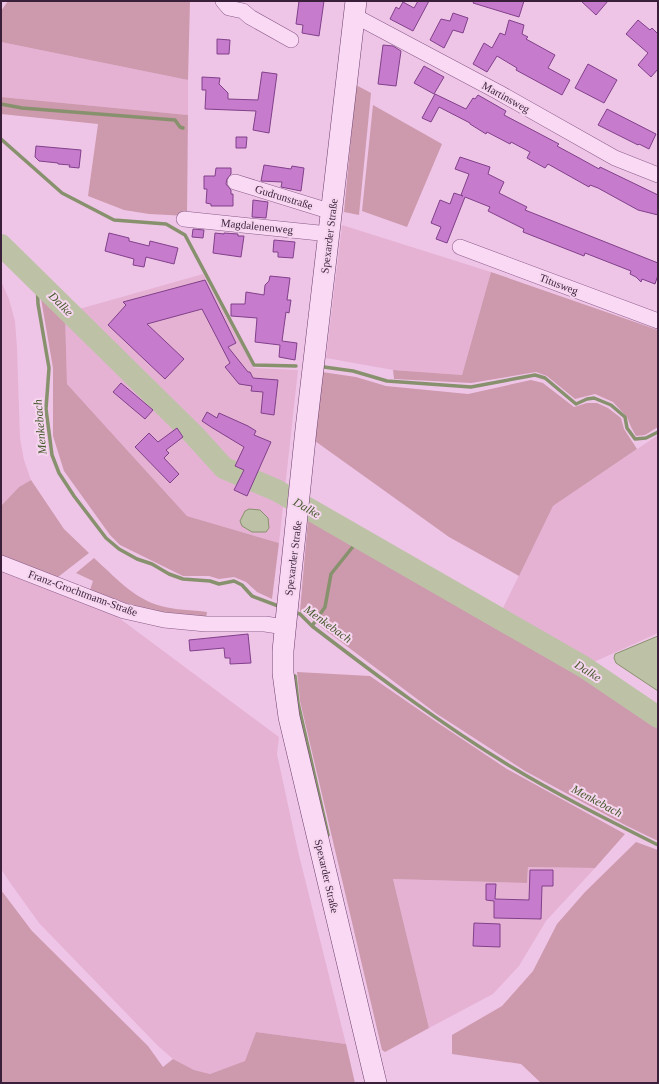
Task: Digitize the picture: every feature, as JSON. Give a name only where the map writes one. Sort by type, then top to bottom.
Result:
[{"type":"main road","name":"Spexarder Straße","points":[[356,8],[285,624],[283,673],[289,717],[376,1083]]},
{"type":"street","points":[[223,1],[229,8],[244,6],[250,17],[292,40]]},
{"type":"street","name":"Martinsweg","points":[[356,8],[498,92],[615,158],[658,176]]},
{"type":"street","name":"Gudrunstraße","points":[[235,182],[332,212]]},
{"type":"street","name":"Magdalenenweg","points":[[184,219],[329,234]]},
{"type":"street","name":"Titusweg","points":[[460,247],[658,321]]},
{"type":"street","name":"Franz-Grochtmann-Straße","points":[[1,563],[124,611],[164,620],[206,624],[285,624]]},
{"type":"shaded area","points":[[8,1],[190,1],[188,80],[1,42],[1,11]]},
{"type":"shaded area","points":[[1,42],[188,80],[188,115],[1,97]]},
{"type":"shaded area","points":[[356,85],[371,93],[359,215],[344,212]]},
{"type":"shaded area","points":[[1,97],[188,115],[187,216],[149,214],[124,210],[88,196],[98,124],[1,114]]},
{"type":"shaded area","points":[[373,105],[442,144],[407,227],[362,211]]},
{"type":"shaded area","points":[[342,225],[491,272],[462,375],[393,370],[326,358]]},
{"type":"shaded area","points":[[491,272],[658,330],[658,427],[645,435],[636,436],[627,417],[613,402],[595,394],[575,399],[547,376],[536,372],[471,383],[394,379],[393,370],[462,375]]},
{"type":"shaded area","points":[[203,274],[254,368],[298,370],[279,543],[187,516],[67,384],[65,313]]},
{"type":"shaded area","points":[[1,281],[9,299],[15,321],[20,438],[24,460],[31,480],[19,487],[1,506]]},
{"type":"shaded area","points":[[40,293],[65,313],[67,384],[187,516],[279,543],[272,599],[257,592],[246,582],[234,577],[219,579],[209,576],[183,576],[120,545],[110,535],[64,471],[53,436],[53,368]]},
{"type":"shaded area","points":[[322,372],[356,377],[386,386],[468,394],[531,380],[543,383],[574,407],[587,403],[597,403],[608,408],[621,418],[624,429],[637,449],[553,506],[519,576],[449,537],[315,441]]},
{"type":"shaded area","points":[[658,435],[658,633],[594,662],[502,610],[553,506]]},
{"type":"shaded area","points":[[31,480],[64,529],[89,553],[58,577],[1,556],[1,506],[19,487]]},
{"type":"shaded area","points":[[249,509],[260,510],[268,518],[269,528],[266,532],[252,532],[242,526],[240,521],[245,511]]},
{"type":"shaded area","points":[[308,519],[583,675],[658,723],[658,841],[525,771],[437,714],[300,611]]},
{"type":"shaded area","points":[[94,558],[125,586],[151,603],[178,609],[207,612],[206,619],[163,614],[128,604],[90,590],[93,581],[76,573]]},
{"type":"shaded area","points":[[1,569],[111,612],[279,737],[277,754],[298,851],[346,1044],[256,1032],[246,1061],[210,1074],[194,1070],[173,1059],[158,1046],[39,923],[1,869]]},
{"type":"shaded area","points":[[658,636],[658,691],[616,663],[614,658],[615,654]]},
{"type":"shaded area","points":[[297,672],[370,676],[507,769],[625,834],[595,868],[528,867],[527,883],[393,879],[429,1028],[385,1052],[382,1050],[300,701]]},
{"type":"shaded area","points":[[636,842],[658,850],[658,1083],[541,1083],[521,1064],[452,1054],[452,1035],[502,1006],[533,971],[557,924],[585,892]]},
{"type":"shaded area","points":[[528,867],[595,868],[546,921],[519,966],[493,994],[429,1028],[393,879],[527,883]]},
{"type":"shaded area","points":[[1,890],[32,931],[148,1046],[163,1067],[173,1059],[194,1070],[210,1074],[245,1061],[256,1032],[346,1044],[355,1083],[1,1083]]},
{"type":"building","points":[[299,1],[324,1],[319,36],[302,33],[303,25],[296,24]]},
{"type":"building","points":[[418,1],[429,1],[413,31],[390,19],[396,7],[399,9],[403,2],[414,8]]},
{"type":"building","points":[[474,1],[524,1],[519,17],[473,3]]},
{"type":"building","points":[[581,1],[608,1],[596,15]]},
{"type":"building","points":[[453,13],[468,18],[463,33],[453,30],[444,48],[430,40],[441,19],[450,21]]},
{"type":"building","points":[[509,20],[524,25],[522,34],[528,37],[526,39],[555,55],[548,68],[570,80],[562,95],[516,70],[517,68],[497,56],[487,72],[473,64],[484,43],[492,48],[500,33],[505,35]]},
{"type":"building","points":[[638,20],[650,30],[652,28],[658,34],[658,69],[651,77],[638,65],[648,53],[626,34]]},
{"type":"building","points":[[217,39],[230,40],[229,54],[217,54]]},
{"type":"building","points":[[383,45],[393,46],[401,51],[396,86],[378,84]]},
{"type":"building","points":[[588,64],[617,80],[604,103],[575,88]]},
{"type":"building","points":[[424,66],[444,77],[434,94],[414,83]]},
{"type":"building","points":[[262,72],[277,74],[269,133],[253,130],[256,111],[205,109],[206,90],[202,90],[202,77],[220,78],[219,84],[228,93],[228,99],[258,100]]},
{"type":"building","points":[[435,94],[466,109],[473,98],[475,99],[478,95],[506,111],[504,115],[559,144],[557,146],[599,169],[600,167],[658,195],[658,215],[638,210],[598,188],[590,185],[589,187],[548,164],[545,168],[527,158],[530,152],[487,132],[486,134],[470,123],[439,107],[431,122],[422,118]]},
{"type":"building","points":[[607,109],[656,134],[649,149],[598,125]]},
{"type":"building","points":[[236,137],[247,137],[246,148],[236,148]]},
{"type":"building","points":[[36,146],[81,150],[79,168],[69,167],[70,165],[39,161],[35,157]]},
{"type":"building","points":[[460,157],[490,167],[488,174],[504,182],[499,193],[527,207],[525,210],[658,263],[658,275],[655,284],[642,279],[641,282],[630,274],[631,271],[585,253],[584,256],[523,232],[524,229],[488,211],[490,207],[465,197],[447,243],[436,239],[441,227],[431,223],[440,200],[450,204],[454,193],[463,196],[461,195],[469,174],[455,169]]},
{"type":"building","points":[[264,165],[291,169],[292,166],[304,168],[301,191],[281,187],[282,182],[261,181]]},
{"type":"building","points":[[216,168],[231,168],[231,174],[227,179],[226,184],[231,190],[231,194],[233,194],[233,206],[211,206],[211,204],[206,203],[207,189],[204,189],[204,176],[215,176]]},
{"type":"building","points":[[253,200],[268,202],[266,218],[252,217]]},
{"type":"building","points":[[193,229],[204,230],[203,238],[192,237]]},
{"type":"building","points":[[109,233],[129,238],[129,241],[149,246],[150,241],[178,248],[174,264],[146,257],[144,267],[133,265],[134,259],[105,251]]},
{"type":"building","points":[[215,233],[238,234],[238,236],[244,236],[241,257],[213,253]]},
{"type":"building","points":[[274,240],[295,242],[293,258],[278,257],[278,252],[273,252]]},
{"type":"building","points":[[270,276],[290,278],[287,300],[291,300],[289,313],[286,312],[282,341],[297,343],[295,360],[279,357],[280,345],[255,342],[257,318],[231,316],[231,304],[245,304],[246,292],[264,295],[265,285],[269,281]]},
{"type":"building","points":[[205,280],[236,343],[228,347],[248,372],[250,372],[253,378],[278,380],[274,415],[261,413],[263,392],[251,391],[252,386],[239,384],[225,367],[230,363],[202,309],[147,324],[184,359],[165,379],[108,325],[126,305],[123,302]]},
{"type":"building","points":[[121,383],[153,410],[145,419],[113,392]]},
{"type":"building","points":[[207,412],[217,418],[219,413],[248,426],[256,431],[254,435],[271,442],[247,496],[234,490],[244,470],[235,466],[244,447],[202,421]]},
{"type":"building","points":[[177,428],[183,437],[166,450],[169,453],[164,458],[179,474],[170,483],[135,447],[149,433],[158,442]]},
{"type":"building","points":[[248,634],[251,663],[230,664],[230,658],[225,658],[224,648],[190,651],[189,640]]},
{"type":"building","points":[[530,870],[553,870],[553,886],[542,886],[541,919],[494,918],[494,901],[486,900],[486,884],[496,884],[495,899],[529,900]]},
{"type":"building","points":[[474,923],[500,924],[500,947],[473,946]]},
{"type":"waterway","points":[[1,104],[22,108],[175,120],[180,127],[183,128]]},
{"type":"waterway","points":[[1,139],[62,193],[114,220],[166,224],[185,235],[254,365],[296,366]]},
{"type":"waterway","name":"Dalke","points":[[1,245],[194,435],[224,468],[276,490],[584,667],[658,717]]},
{"type":"waterway","name":"Menkebach","points":[[37,281],[38,304],[49,368],[46,409],[52,455],[59,473],[74,496],[106,538],[119,549],[137,559],[152,564],[169,574],[183,579],[210,581],[219,584],[234,581],[242,585],[252,596],[281,607]]},
{"type":"waterway","points":[[324,367],[353,371],[387,381],[471,387],[535,375],[545,378],[576,404],[587,399],[594,398],[611,405],[625,417],[627,428],[635,439],[646,438],[658,432]]},
{"type":"waterway","points":[[312,626],[325,607],[331,574],[359,539]]},
{"type":"waterway","name":"Menkebach","points":[[294,612],[300,614],[312,626],[409,699],[484,750],[528,777],[658,845]]},
{"type":"waterway","points":[[295,676],[298,703],[328,835]]}]
